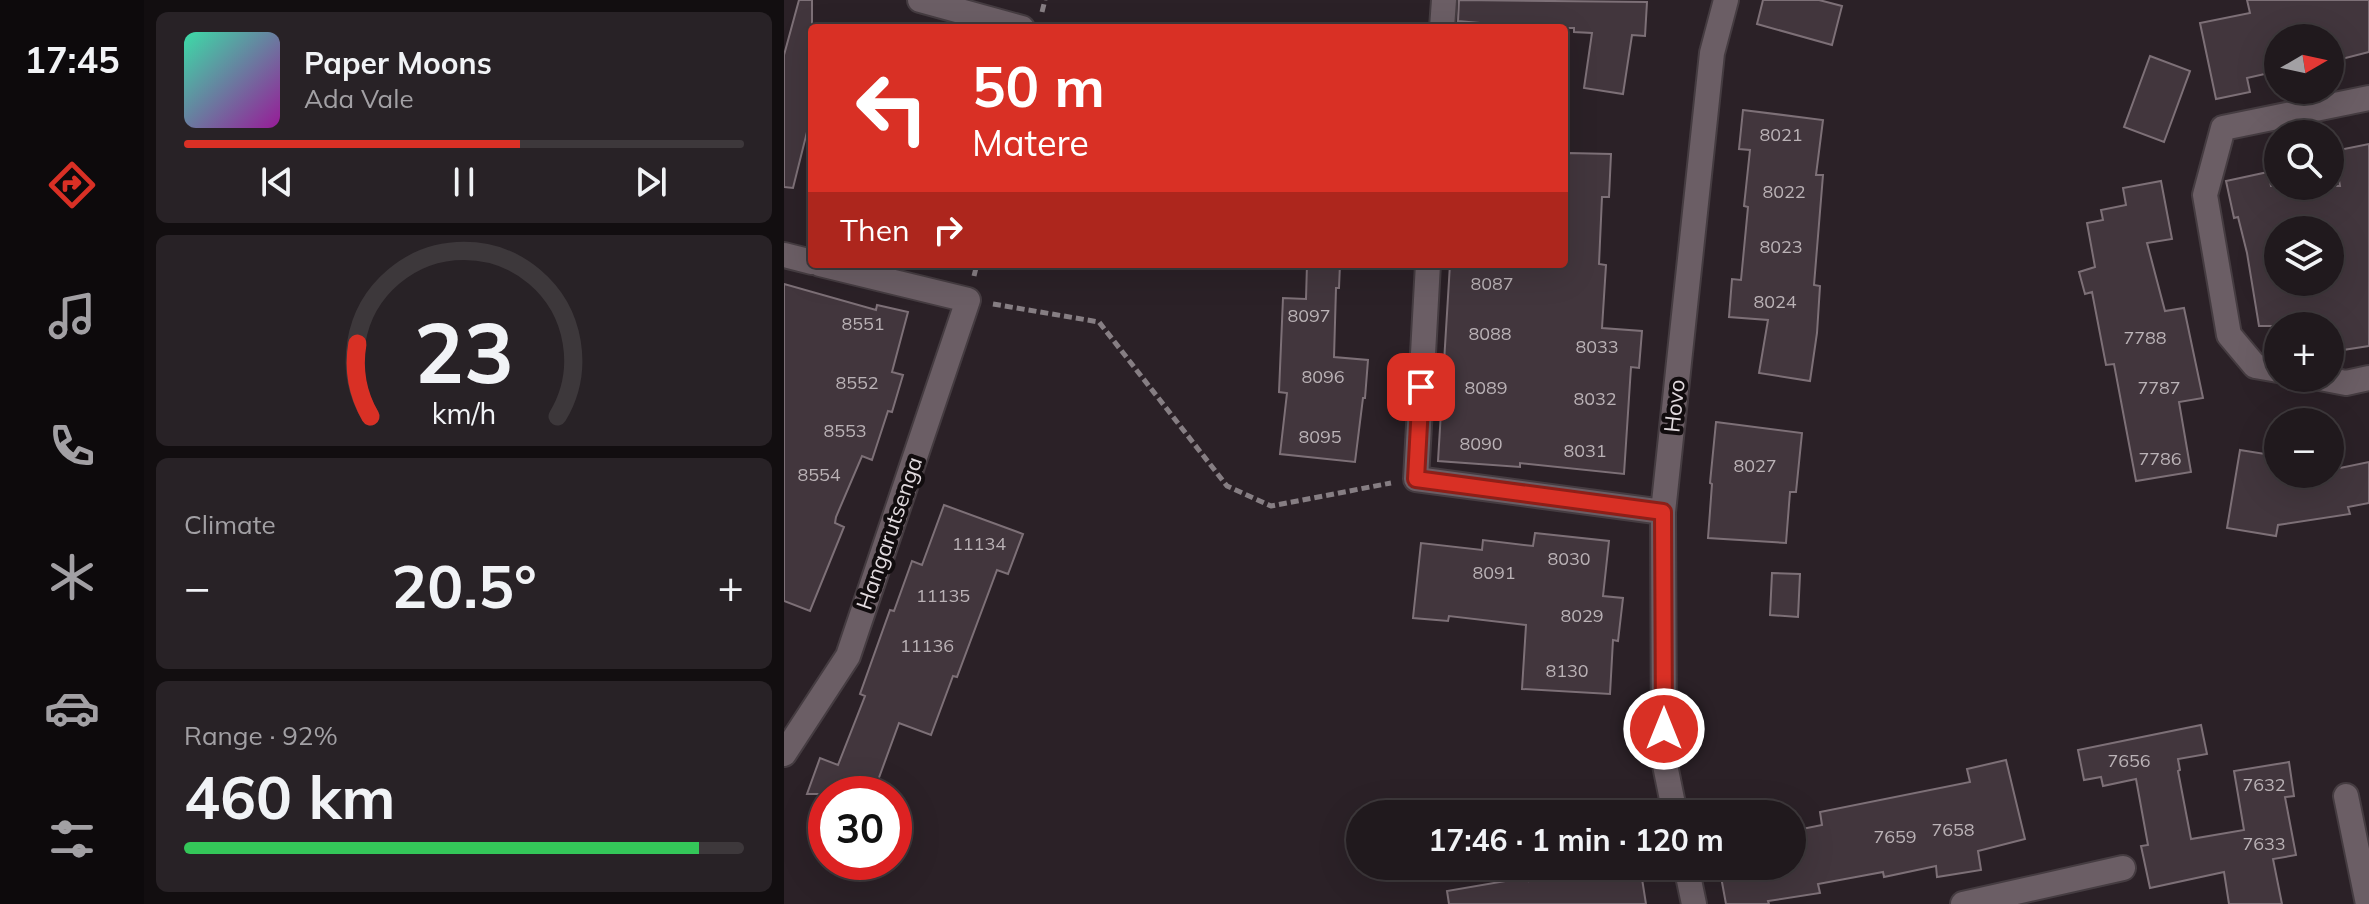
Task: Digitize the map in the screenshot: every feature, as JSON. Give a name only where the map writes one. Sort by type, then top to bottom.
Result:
[{"type":"street","points":[[920,0],[1007,24]]},
{"type":"street","points":[[1442,24],[1444,0]]},
{"type":"street","name":"Hovo","points":[[1672,800],[1664,760],[1663,512],[1712,53],[1726,0]]},
{"type":"street","points":[[2264,368],[2255,366],[2229,335],[2205,195],[2223,128],[2369,98]]},
{"type":"street","points":[[784,255],[808,261]]},
{"type":"street","points":[[836,268],[968,300]]},
{"type":"street","points":[[1428,268],[1416,479],[1663,512]]},
{"type":"street","name":"Hangarutsenga","points":[[784,754],[848,656],[968,300]]},
{"type":"street","points":[[2344,383],[2369,378]]},
{"type":"street","points":[[2346,796],[2368,904]]},
{"type":"street","points":[[1963,904],[2123,868]]},
{"type":"street","points":[[1689,880],[1694,904]]},
{"type":"path","points":[[968,300],[1099,322],[1227,486],[1271,506],[1416,479]]},
{"type":"building","points":[[799,0],[812,0],[812,24],[808,24],[808,128],[793,188],[784,187],[784,55]]},
{"type":"building","points":[[1459,0],[1647,2],[1645,36],[1632,35],[1623,94],[1584,88],[1592,33],[1574,32],[1568,24],[1458,21]]},
{"type":"building","points":[[1763,0],[1819,0],[1842,6],[1832,45],[1757,24]]},
{"type":"building","points":[[2247,0],[2369,0],[2369,52],[2344,58],[2344,24],[2264,24],[2264,74],[2247,78],[2250,92],[2216,99],[2200,23],[2250,13]]},
{"type":"building","points":[[2150,56],[2190,71],[2164,142],[2124,127]]},
{"type":"building","points":[[1743,110],[1823,120],[1816,175],[1823,175],[1814,285],[1820,286],[1810,381],[1759,373],[1768,320],[1729,317],[1732,279],[1741,280],[1748,207],[1744,206],[1750,150],[1739,149]]},
{"type":"building","points":[[2369,144],[2369,346],[2344,350],[2344,312],[2264,312],[2264,326],[2259,326],[2247,253],[2238,217],[2234,218],[2226,181],[2264,173],[2264,200],[2344,200],[2344,149]]},
{"type":"building","points":[[1569,153],[1611,154],[1609,197],[1602,197],[1599,264],[1606,265],[1602,328],[1642,331],[1639,368],[1631,367],[1624,474],[1520,463],[1520,467],[1438,461],[1450,268],[1568,268]]},
{"type":"building","points":[[2161,181],[2172,239],[2147,243],[2165,311],[2184,308],[2203,398],[2179,402],[2191,472],[2136,481],[2114,364],[2106,365],[2092,292],[2085,294],[2079,272],[2095,267],[2087,223],[2103,220],[2101,210],[2126,205],[2123,188]]},
{"type":"building","points":[[1307,268],[1340,268],[1339,288],[1336,288],[1334,357],[1368,360],[1355,462],[1280,454],[1287,393],[1279,392],[1283,298],[1306,299]]},
{"type":"building","points":[[784,284],[876,310],[877,305],[908,312],[892,372],[903,375],[892,412],[888,411],[872,460],[862,456],[836,517],[835,523],[844,527],[810,611],[784,601]]},
{"type":"building","points":[[1716,422],[1802,433],[1796,492],[1790,492],[1786,543],[1708,538]]},
{"type":"building","points":[[2240,450],[2264,454],[2264,488],[2344,488],[2344,467],[2369,462],[2369,503],[2348,507],[2350,514],[2278,525],[2276,536],[2227,528]]},
{"type":"building","points":[[944,505],[1023,534],[1008,574],[997,570],[957,677],[953,676],[931,735],[899,723],[880,776],[814,776],[820,758],[838,765],[865,696],[860,694],[890,610],[894,611],[912,561],[922,565]]},
{"type":"building","points":[[1535,533],[1609,541],[1603,596],[1623,598],[1618,641],[1613,640],[1610,694],[1522,689],[1526,625],[1449,616],[1448,621],[1413,618],[1421,543],[1482,550],[1483,540],[1533,546]]},
{"type":"building","points":[[1772,573],[1800,574],[1798,617],[1770,615]]},
{"type":"building","points":[[2201,725],[2207,754],[2178,759],[2191,839],[2244,830],[2234,771],[2289,762],[2294,796],[2285,797],[2296,855],[2273,859],[2282,904],[2229,904],[2224,872],[2150,888],[2141,846],[2148,845],[2136,779],[2103,786],[2101,777],[2084,780],[2078,750]]},
{"type":"building","points":[[2006,760],[2025,839],[1978,851],[1981,870],[1937,877],[1936,866],[1884,877],[1883,872],[1818,884],[1820,893],[1768,901],[1769,904],[1726,904],[1722,880],[1806,880],[1806,828],[1822,825],[1820,812],[1970,782],[1967,769]]},
{"type":"building","points":[[1511,880],[1642,880],[1646,904],[1449,904],[1447,891]]},
{"type":"route","points":[[1421,387],[1416,479],[1663,512],[1664,729]]}]
